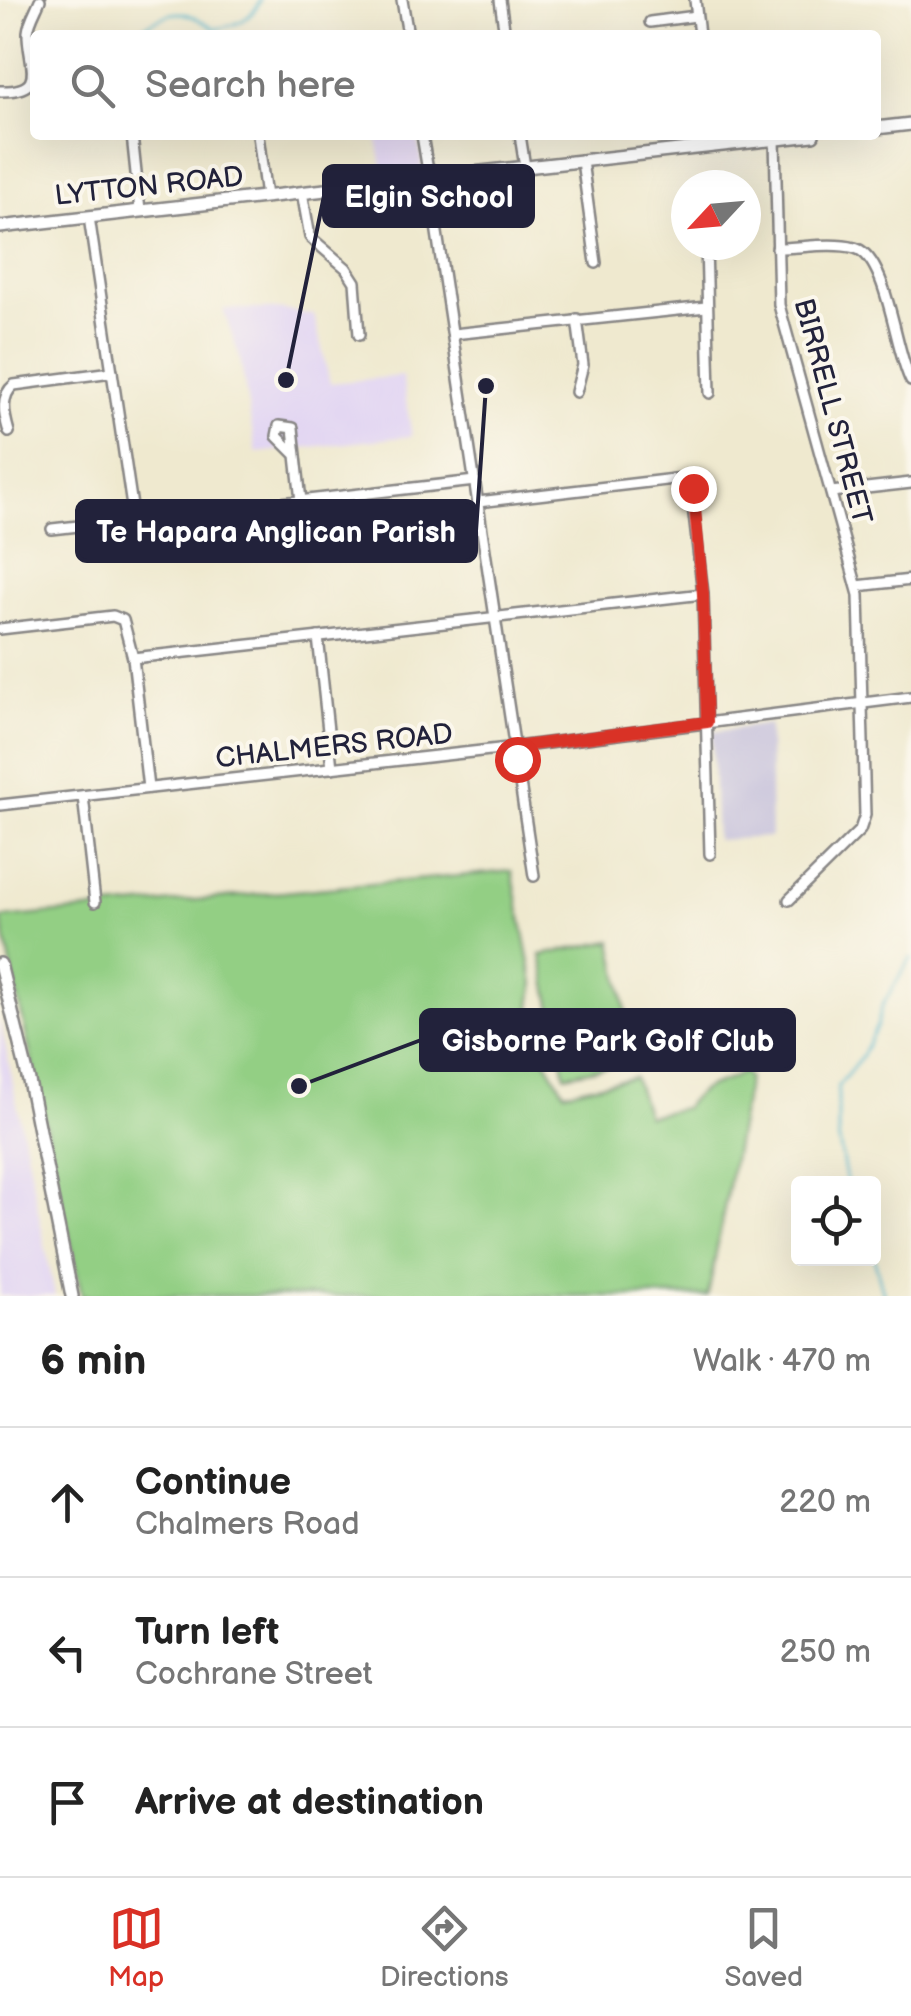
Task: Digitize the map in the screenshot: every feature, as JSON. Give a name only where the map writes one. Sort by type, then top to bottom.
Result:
[{"type":"main road","points":[[881,127],[911,124]]},
{"type":"main road","name":"LYTTON ROAD","points":[[0,227],[525,168],[712,141],[774,140]]},
{"type":"main road","points":[[0,964],[2,991],[30,1099],[72,1296]]},
{"type":"street","points":[[30,37],[29,28],[40,0]]},
{"type":"street","points":[[402,0],[407,30]]},
{"type":"street","points":[[500,0],[504,30]]},
{"type":"street","points":[[695,0],[698,30]]},
{"type":"street","points":[[650,22],[696,16]]},
{"type":"street","points":[[0,91],[20,90],[30,83]]},
{"type":"street","points":[[133,140],[140,211]]},
{"type":"street","points":[[259,140],[266,197]]},
{"type":"street","points":[[423,140],[534,876]]},
{"type":"street","points":[[521,140],[525,168]]},
{"type":"street","name":"BIRRELL STREET","points":[[774,140],[780,305],[857,586],[862,703],[863,826],[789,900]]},
{"type":"street","points":[[582,161],[596,263]]},
{"type":"street","points":[[302,192],[310,237],[346,268],[355,282],[359,336]]},
{"type":"street","points":[[89,217],[134,520]]},
{"type":"street","points":[[777,248],[844,246],[869,256],[911,381]]},
{"type":"street","points":[[706,260],[710,393]]},
{"type":"street","points":[[453,334],[706,307]]},
{"type":"street","points":[[576,392],[583,365],[577,319]]},
{"type":"street","points":[[9,432],[3,400],[8,388],[20,382],[112,372]]},
{"type":"street","points":[[295,454],[301,501]]},
{"type":"street","points":[[478,502],[690,480],[703,594],[710,854]]},
{"type":"street","points":[[52,530],[475,482]]},
{"type":"street","points":[[830,492],[911,482]]},
{"type":"street","points":[[857,586],[911,580]]},
{"type":"street","points":[[133,658],[703,594]]},
{"type":"street","points":[[0,630],[121,618],[133,658],[148,788]]},
{"type":"street","points":[[318,636],[332,768]]},
{"type":"street","name":"CHALMERS ROAD","points":[[0,805],[911,698]]},
{"type":"street","points":[[82,796],[95,902]]},
{"type":"shaded area","points":[[377,140],[418,140],[422,165],[416,174],[384,176]]},
{"type":"shaded area","points":[[223,309],[276,309],[314,315],[330,383],[402,376],[412,436],[256,453],[240,358]]},
{"type":"shaded area","points":[[769,724],[771,837],[716,840],[712,732]]},
{"type":"shaded area","points":[[0,1019],[55,1296],[0,1296]]},
{"type":"green space","points":[[512,871],[534,984],[528,1030],[564,1092],[634,1077],[647,1116],[684,1108],[705,1088],[743,1072],[748,1078],[708,1296],[82,1296],[1,918]]},
{"type":"green space","points":[[612,941],[636,1061],[565,1075],[541,955]]},
{"type":"waterway","points":[[137,30],[179,13],[214,29],[228,26],[248,17],[260,0]]},
{"type":"waterway","points":[[846,1176],[838,1136],[838,1086],[860,1059],[877,1026],[882,1006],[911,958]]},
{"type":"waterway","points":[[876,1266],[884,1296]]},
{"type":"place","name":"Elgin School","points":[[286,380]]},
{"type":"place","name":"Te Hapara Anglican Parish","points":[[486,386]]},
{"type":"place","name":"Gisborne Park Golf Club","points":[[299,1086]]},
{"type":"route","points":[[517,759],[515,747],[707,722],[703,594],[693,488]]}]
